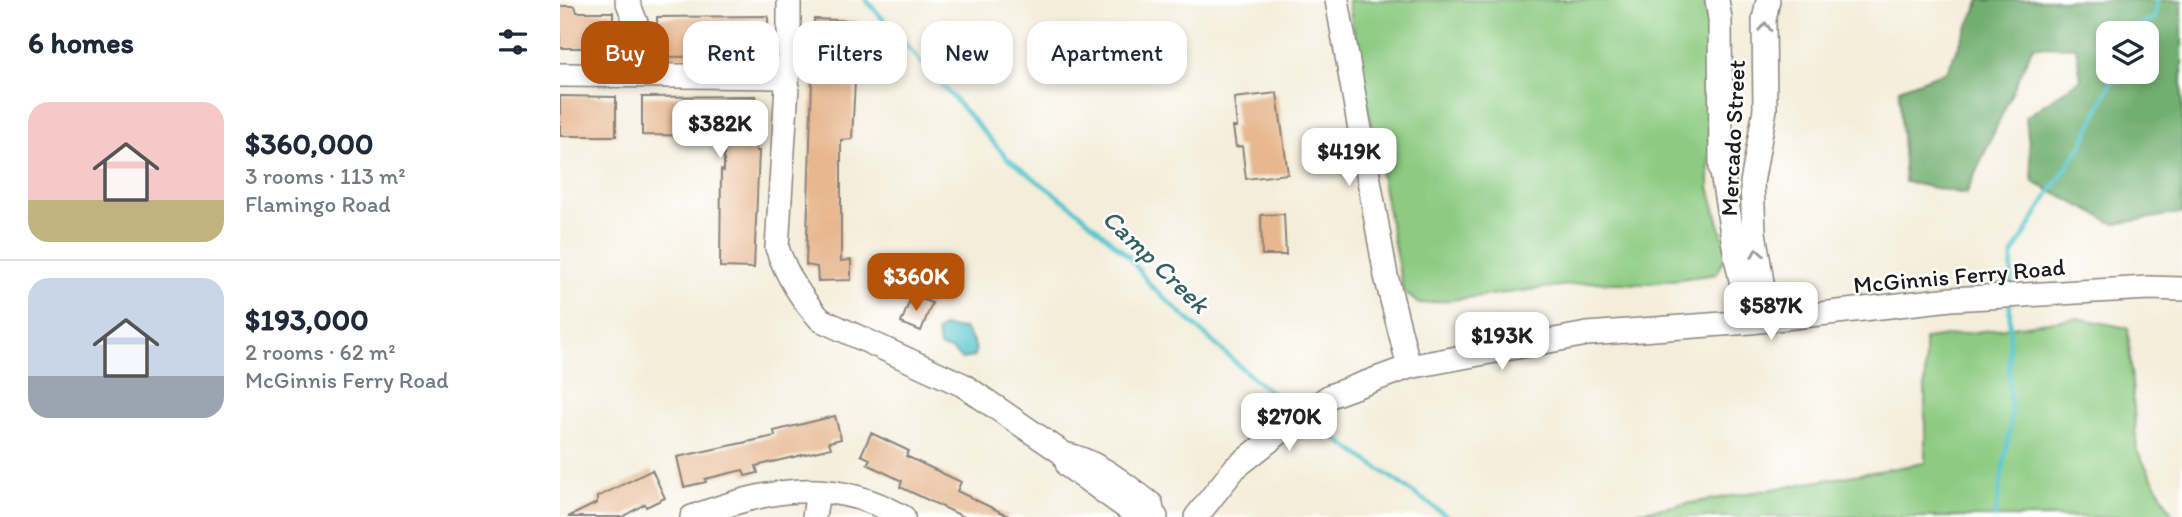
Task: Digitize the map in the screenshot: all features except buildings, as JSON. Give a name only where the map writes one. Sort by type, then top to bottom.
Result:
[{"type":"street","points":[[626,0],[635,21]]},
{"type":"street","points":[[789,0],[777,248],[784,267],[807,306],[821,320],[963,386],[1064,454],[1068,466],[1116,489],[1139,516],[1155,516]]},
{"type":"street","points":[[1337,0],[1386,276],[1409,367]]},
{"type":"street","name":"Mercado Street","points":[[1717,0],[1720,19],[1721,167],[1759,321]]},
{"type":"street","name":"Mercado Street","points":[[1759,321],[1752,183],[1765,108],[1764,20],[1768,0]]},
{"type":"street","points":[[560,75],[581,75]]},
{"type":"street","points":[[669,75],[787,77]]},
{"type":"street","name":"McGinnis Ferry Road","points":[[1196,517],[1235,468],[1293,422],[1330,396],[1409,367],[1587,334],[1759,321],[1951,299],[2149,288],[2182,289]]},
{"type":"street","points":[[692,517],[794,490],[867,498],[903,517]]},
{"type":"street","points":[[814,517],[818,491]]},
{"type":"green space","points":[[1348,0],[1709,0],[1709,187],[1727,253],[1716,274],[1643,284],[1592,282],[1419,304],[1403,291]]},
{"type":"green space","points":[[1980,0],[2182,0],[2182,213],[2115,224],[2033,182],[2026,117],[2081,79],[2076,47],[2033,46],[1966,194],[1905,182],[1899,89],[1947,71]]},
{"type":"green space","points":[[2077,318],[2128,328],[2137,451],[2174,517],[1608,517],[1925,463],[1925,339]]},
{"type":"water","points":[[943,327],[964,329],[975,346],[973,357],[961,359],[952,350],[940,347],[937,333]]},
{"type":"waterway","name":"Camp Creek","points":[[866,0],[1008,159],[1079,212],[1129,257],[1151,286],[1255,380],[1297,411]]},
{"type":"waterway","points":[[2148,21],[2155,18],[2157,0]]},
{"type":"waterway","points":[[2011,288],[2012,256],[2083,143],[2110,84]]},
{"type":"waterway","points":[[1995,517],[2011,421],[2010,304]]},
{"type":"waterway","name":"Camp Creek","points":[[1309,420],[1448,517]]}]
